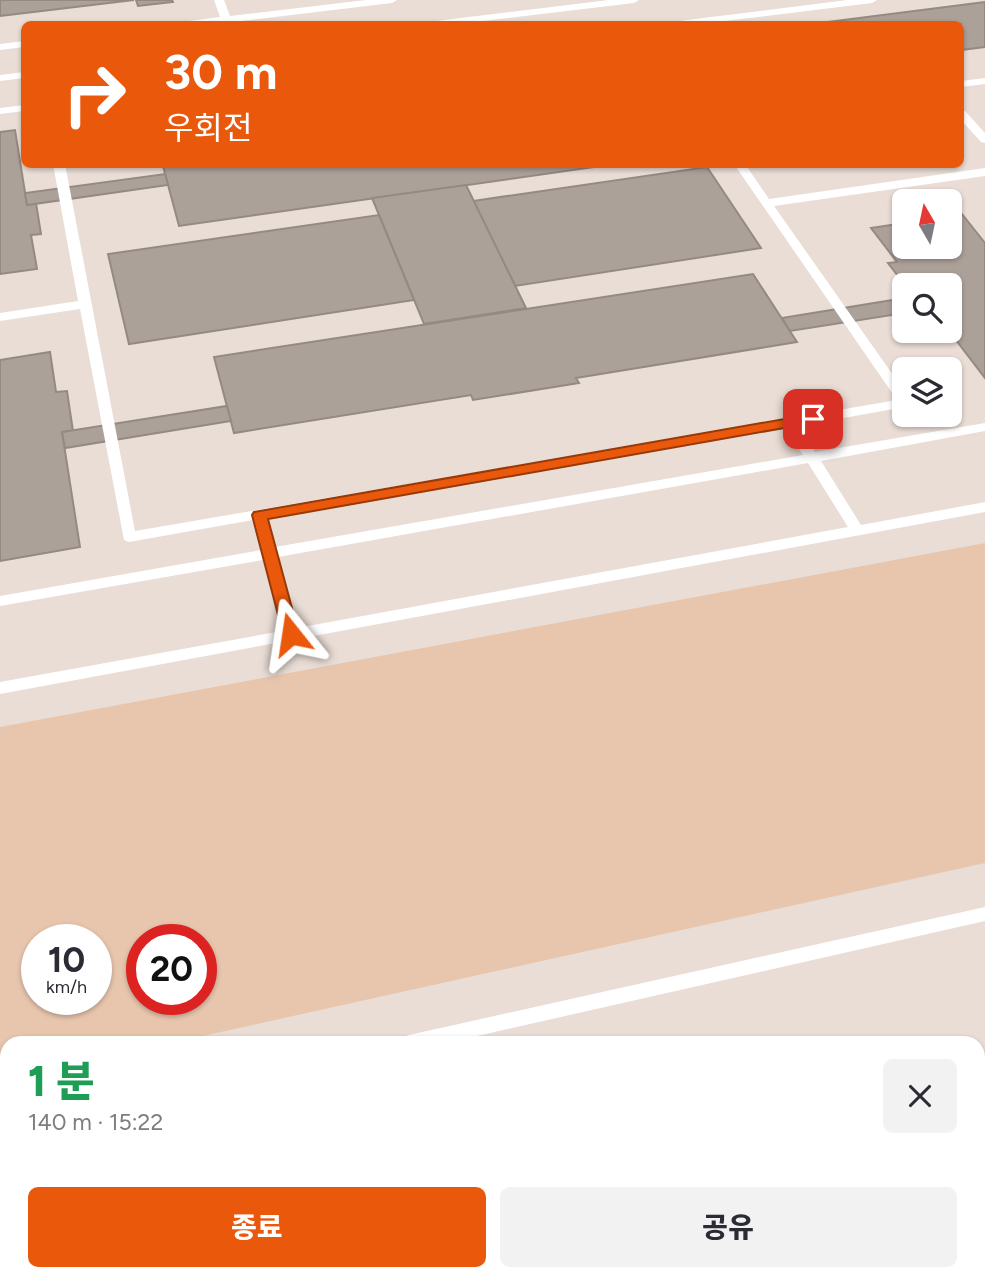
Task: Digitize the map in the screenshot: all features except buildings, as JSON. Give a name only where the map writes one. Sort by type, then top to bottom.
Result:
[{"type":"lane","points":[[219,0],[226,21]]},
{"type":"lane","points":[[234,21],[392,0]]},
{"type":"lane","points":[[461,21],[634,0]]},
{"type":"lane","points":[[703,21],[872,0]]},
{"type":"lane","points":[[526,13],[531,21]]},
{"type":"lane","points":[[0,47],[21,44]]},
{"type":"lane","points":[[0,78],[21,75]]},
{"type":"lane","points":[[964,84],[985,81]]},
{"type":"lane","points":[[0,111],[21,108]]},
{"type":"lane","points":[[964,116],[985,140]]},
{"type":"lane","points":[[61,168],[130,537],[892,405]]},
{"type":"lane","points":[[742,168],[892,384]]},
{"type":"lane","points":[[767,204],[985,172]]},
{"type":"lane","points":[[0,317],[85,304]]},
{"type":"lane","points":[[790,423],[858,530]]},
{"type":"lane","points":[[0,601],[985,427]]},
{"type":"lane","points":[[0,688],[985,507]]},
{"type":"lane","points":[[259,515],[291,634]]},
{"type":"lane","points":[[440,1036],[985,914]]},
{"type":"shaded area","points":[[985,543],[985,863],[203,1036],[0,1036],[0,727]]},
{"type":"route","points":[[291,634],[259,515],[813,419]]}]
